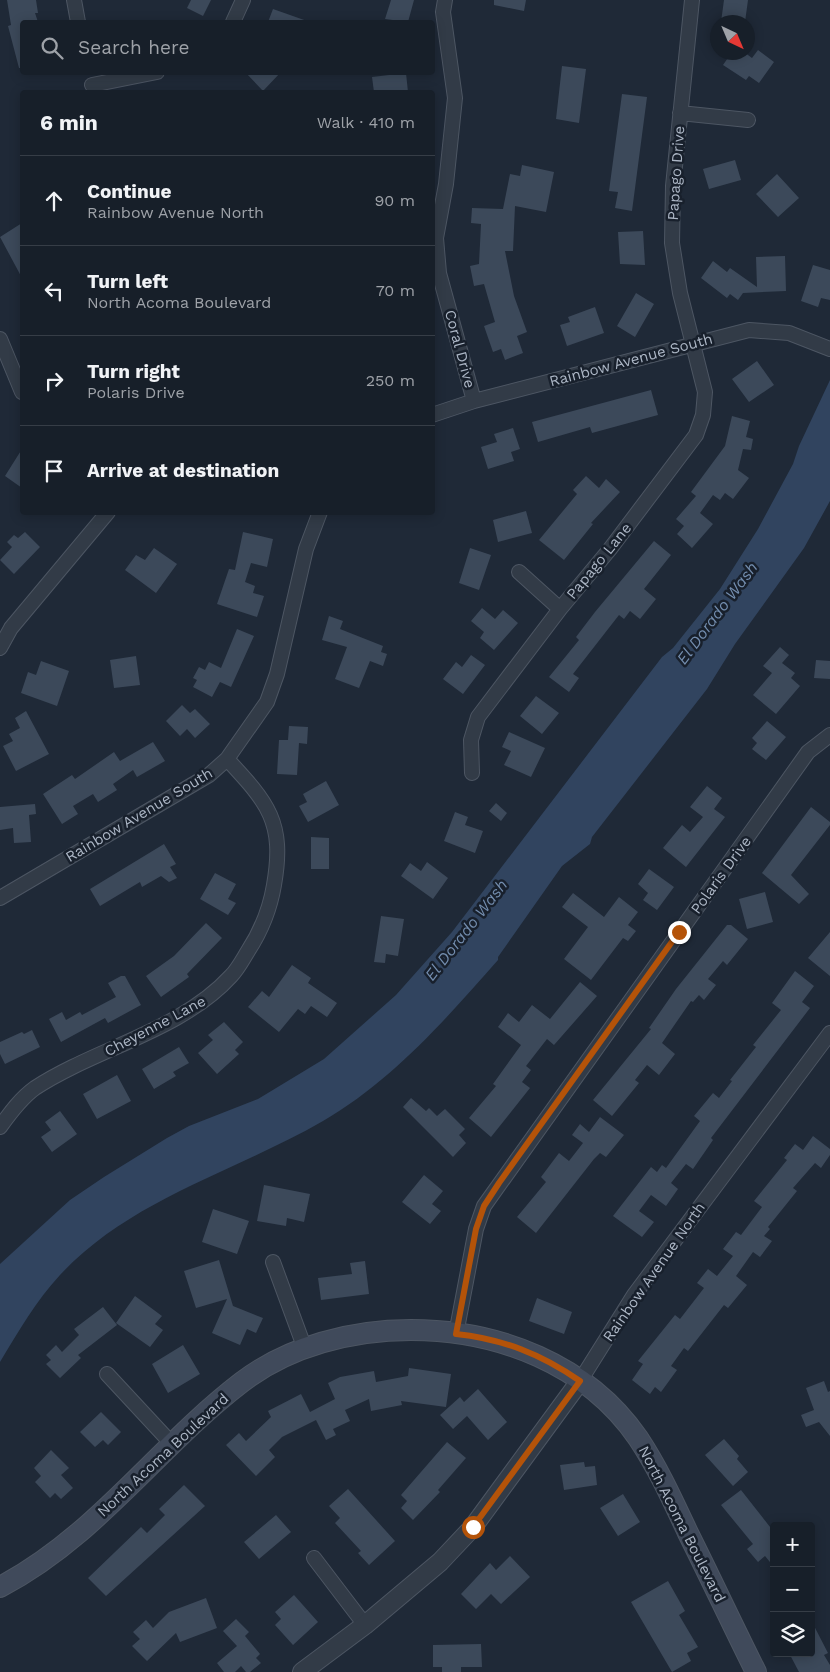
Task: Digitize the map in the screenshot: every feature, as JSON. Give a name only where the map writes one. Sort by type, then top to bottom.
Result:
[{"type":"main road","name":"North Acoma Boulevard","points":[[0,1587],[28,1572],[74,1539],[210,1406],[246,1379],[305,1349],[337,1338],[370,1333],[428,1330],[490,1339],[532,1353],[559,1366],[580,1381],[599,1395],[620,1416],[652,1462],[756,1672]]},
{"type":"street","points":[[74,0],[78,20]]},
{"type":"street","points":[[234,20],[243,0]]},
{"type":"street","name":"Coral Drive","points":[[445,0],[444,12],[455,107],[446,184],[436,238],[439,273],[474,401]]},
{"type":"street","name":"Papago Drive","points":[[691,344],[672,243],[673,186],[692,0]]},
{"type":"street","points":[[92,83],[139,75]]},
{"type":"street","points":[[680,113],[748,120]]},
{"type":"street","name":"Rainbow Avenue South","points":[[435,414],[474,401],[749,330],[789,334],[830,349]]},
{"type":"street","points":[[0,340],[20,387]]},
{"type":"street","name":"Papago Lane","points":[[472,773],[471,740],[478,717],[560,609],[610,549],[696,435],[703,415],[705,392],[691,344]]},
{"type":"street","points":[[0,648],[11,628],[105,515]]},
{"type":"street","name":"Rainbow Avenue South","points":[[0,898],[209,775],[227,758],[267,702],[277,674],[306,549],[319,515]]},
{"type":"street","points":[[519,572],[560,609]]},
{"type":"street","name":"Polaris Drive","points":[[456,1334],[476,1229],[484,1206],[808,752],[830,735]]},
{"type":"street","name":"Cheyenne Lane","points":[[0,1127],[13,1109],[34,1089],[178,1016],[210,996],[232,975],[258,936],[271,903],[276,875],[278,849],[274,819],[252,785],[227,758]]},
{"type":"street","name":"Rainbow Avenue North","points":[[302,1672],[365,1625],[440,1562],[473,1527],[580,1381],[634,1295],[830,1033]]},
{"type":"street","points":[[273,1262],[305,1349]]},
{"type":"street","points":[[107,1374],[172,1444]]},
{"type":"street","points":[[314,1558],[365,1625]]},
{"type":"water","name":"El Dorado Wash","points":[[830,380],[830,501],[804,548],[735,644],[707,689],[592,837],[590,844],[562,866],[498,957],[498,960],[417,1048],[348,1105],[289,1139],[185,1188],[152,1206],[88,1248],[60,1275],[43,1295],[0,1362],[0,1264],[70,1200],[104,1177],[189,1126],[258,1099],[324,1059],[396,995],[452,932],[662,657],[673,648],[720,589],[758,529],[793,464],[799,446]]},
{"type":"building","points":[[7,0],[36,0],[38,13],[35,13],[37,20],[20,20],[20,68],[8,26],[11,25]]},
{"type":"building","points":[[191,0],[211,0],[203,16],[187,8]]},
{"type":"building","points":[[391,0],[414,0],[409,20],[385,19]]},
{"type":"building","points":[[494,0],[526,0],[524,11],[494,5]]},
{"type":"building","points":[[724,0],[748,0],[746,15],[722,15]]},
{"type":"building","points":[[273,9],[304,20],[269,20]]},
{"type":"building","points":[[758,50],[774,62],[759,83],[749,76],[746,80],[723,65],[726,60],[755,60],[755,54]]},
{"type":"building","points":[[562,66],[586,69],[579,123],[556,119]]},
{"type":"building","points":[[248,75],[278,75],[264,90]]},
{"type":"building","points":[[406,75],[408,90],[374,90],[372,77]]},
{"type":"building","points":[[622,94],[647,97],[632,211],[615,208],[618,192],[609,191]]},
{"type":"building","points":[[735,160],[741,180],[709,189],[703,169]]},
{"type":"building","points":[[522,165],[554,172],[546,212],[515,206],[513,251],[505,251],[514,296],[527,332],[517,336],[523,353],[505,360],[501,349],[493,352],[484,326],[495,322],[484,284],[474,286],[470,266],[479,264],[481,224],[471,223],[472,208],[503,209],[510,174],[520,176]]},
{"type":"building","points":[[777,174],[799,198],[778,217],[756,194]]},
{"type":"building","points":[[20,224],[20,274],[0,237]]},
{"type":"building","points":[[643,231],[645,265],[620,264],[618,232]]},
{"type":"building","points":[[785,256],[786,291],[743,293],[738,300],[730,294],[727,298],[701,278],[713,261],[727,272],[730,268],[757,287],[756,257]]},
{"type":"building","points":[[813,265],[830,270],[830,300],[821,298],[818,307],[801,301]]},
{"type":"building","points":[[636,293],[654,304],[635,337],[617,326]]},
{"type":"building","points":[[595,307],[604,333],[567,346],[560,325],[570,322],[568,317]]},
{"type":"building","points":[[757,361],[774,385],[749,402],[732,379]]},
{"type":"building","points":[[651,390],[658,415],[592,433],[590,427],[538,442],[532,422]]},
{"type":"building","points":[[732,416],[750,421],[746,437],[753,439],[751,450],[743,449],[738,470],[749,478],[733,499],[725,493],[720,500],[713,495],[700,513],[713,524],[692,548],[677,534],[684,526],[676,519],[696,496],[691,492],[725,446]]},
{"type":"building","points":[[513,428],[520,449],[511,452],[514,461],[488,469],[481,447],[497,442],[494,434]]},
{"type":"building","points":[[20,452],[20,487],[5,476]]},
{"type":"building","points":[[586,476],[599,488],[606,479],[620,492],[591,523],[593,524],[564,560],[539,540],[577,494],[573,490]]},
{"type":"building","points":[[526,511],[532,533],[498,542],[493,520]]},
{"type":"building","points":[[25,532],[40,547],[14,574],[0,560],[12,547],[7,542],[14,535],[18,538]]},
{"type":"building","points":[[243,532],[273,539],[267,567],[251,563],[245,582],[255,586],[253,593],[264,596],[257,617],[217,604],[229,569],[235,570]]},
{"type":"building","points":[[654,541],[671,555],[644,589],[656,599],[640,619],[630,611],[624,619],[619,615],[573,674],[579,678],[569,692],[549,677],[579,640],[576,637],[595,612]]},
{"type":"building","points":[[154,548],[177,564],[156,593],[125,570],[136,555],[145,560]]},
{"type":"building","points":[[470,548],[491,555],[479,590],[459,583]]},
{"type":"building","points":[[482,608],[495,619],[503,610],[518,623],[494,650],[480,638],[484,632],[471,621]]},
{"type":"building","points":[[329,616],[343,621],[340,629],[383,646],[381,652],[387,654],[383,666],[370,661],[359,688],[335,679],[347,647],[322,640]]},
{"type":"building","points":[[237,629],[254,636],[231,687],[220,682],[212,697],[193,687],[197,680],[193,678],[199,667],[205,670],[209,662],[221,668]]},
{"type":"building","points":[[780,647],[789,655],[782,663],[795,673],[791,678],[800,686],[776,714],[753,695],[772,673],[763,666]]},
{"type":"building","points":[[471,655],[485,665],[463,694],[443,679],[456,662],[462,667]]},
{"type":"building","points":[[136,656],[140,685],[114,688],[110,660]]},
{"type":"building","points":[[816,660],[830,661],[830,679],[814,678]]},
{"type":"building","points":[[41,661],[69,671],[57,706],[21,693],[28,672],[36,675]]},
{"type":"building","points":[[536,696],[559,713],[542,734],[520,716]]},
{"type":"building","points":[[182,705],[190,713],[195,709],[210,724],[195,738],[187,729],[180,736],[166,721]]},
{"type":"building","points":[[26,711],[49,754],[16,771],[3,746],[13,741],[9,734],[20,728],[15,718]]},
{"type":"building","points":[[767,721],[786,737],[766,760],[752,749],[757,743],[752,738]]},
{"type":"building","points":[[289,726],[308,727],[307,744],[299,743],[297,775],[277,774],[279,740],[288,740]]},
{"type":"building","points":[[509,732],[545,748],[531,777],[504,765],[511,751],[502,747]]},
{"type":"building","points":[[153,742],[165,761],[137,777],[133,770],[113,784],[117,790],[98,802],[93,794],[73,806],[78,814],[62,824],[43,794],[72,775],[75,779],[114,752],[120,761]]},
{"type":"building","points":[[326,781],[339,805],[308,822],[299,806],[307,802],[303,794]]},
{"type":"building","points":[[707,786],[722,798],[714,809],[725,817],[686,867],[663,848],[682,825],[690,832],[703,817],[690,807]]},
{"type":"building","points":[[496,803],[507,813],[501,821],[489,811]]},
{"type":"building","points":[[35,804],[36,814],[29,815],[31,842],[14,843],[13,828],[0,830],[0,807]]},
{"type":"building","points":[[811,807],[830,822],[830,825],[791,875],[809,894],[799,904],[762,873]]},
{"type":"building","points":[[455,812],[468,817],[465,825],[483,831],[475,853],[444,841]]},
{"type":"building","points":[[311,837],[329,838],[329,869],[311,869]]},
{"type":"building","points":[[164,844],[176,864],[170,867],[177,878],[169,882],[161,876],[142,887],[140,882],[100,906],[90,889]]},
{"type":"building","points":[[427,862],[448,878],[433,899],[401,876],[410,863],[421,871]]},
{"type":"building","points":[[649,869],[674,887],[657,910],[643,900],[648,893],[638,884]]},
{"type":"building","points":[[215,873],[236,884],[228,899],[236,903],[228,915],[200,899]]},
{"type":"building","points":[[765,892],[773,922],[747,929],[739,899]]},
{"type":"building","points":[[573,893],[604,917],[619,897],[638,912],[628,925],[636,931],[628,941],[623,938],[591,980],[564,959],[588,927],[562,907]]},
{"type":"building","points":[[381,916],[404,919],[398,956],[386,954],[385,963],[374,962]]},
{"type":"building","points":[[206,923],[222,938],[187,974],[189,977],[161,997],[146,976],[174,956]]},
{"type":"building","points":[[727,925],[731,925],[748,939],[727,965],[723,961],[708,979],[716,985],[704,1000],[699,995],[693,1002],[691,1001],[662,1043],[675,1054],[659,1075],[647,1065],[635,1080],[639,1083],[612,1116],[593,1100],[651,1029],[649,1028],[676,989]]},
{"type":"building","points":[[830,932],[830,976],[808,958]]},
{"type":"building","points":[[292,965],[311,978],[308,983],[337,1003],[327,1017],[311,1006],[305,1014],[298,1009],[279,1032],[248,1007],[262,991],[269,997]]},
{"type":"building","points":[[795,971],[814,986],[802,1002],[810,1008],[711,1138],[713,1140],[693,1169],[686,1164],[671,1183],[678,1189],[666,1206],[651,1195],[639,1211],[654,1222],[642,1237],[613,1216],[651,1167],[657,1172],[662,1165],[666,1168],[700,1121],[694,1116],[713,1093],[719,1098],[732,1081],[730,1080],[756,1047],[753,1045],[781,1010],[772,1003]]},
{"type":"building","points":[[121,976],[125,976],[141,1005],[108,1023],[105,1018],[61,1042],[49,1019],[62,1012],[66,1020],[80,1012],[82,1015],[116,997],[108,983]]},
{"type":"building","points":[[580,982],[597,996],[554,1045],[547,1039],[526,1066],[531,1070],[522,1082],[530,1088],[491,1137],[469,1118],[496,1086],[493,1084],[521,1045],[498,1027],[508,1013],[519,1022],[532,1005],[550,1019]]},
{"type":"building","points":[[224,1022],[243,1042],[235,1050],[239,1054],[217,1074],[198,1053],[213,1040],[208,1035]]},
{"type":"building","points":[[32,1030],[40,1047],[5,1064],[0,1054],[0,1042],[22,1032],[24,1034]]},
{"type":"building","points":[[179,1047],[189,1063],[173,1072],[176,1076],[154,1089],[142,1069]]},
{"type":"building","points":[[117,1075],[131,1101],[97,1119],[83,1094]]},
{"type":"building","points":[[411,1098],[426,1111],[429,1108],[437,1116],[445,1109],[465,1129],[459,1135],[466,1143],[453,1157],[403,1107]]},
{"type":"building","points":[[60,1111],[77,1134],[52,1152],[41,1137],[51,1130],[45,1122]]},
{"type":"building","points":[[600,1117],[624,1135],[606,1157],[600,1153],[594,1159],[536,1233],[517,1217],[546,1182],[541,1177],[559,1153],[569,1161],[583,1143],[572,1135],[580,1124],[589,1132]]},
{"type":"building","points":[[813,1136],[830,1149],[830,1155],[821,1168],[815,1163],[793,1188],[797,1191],[768,1227],[770,1229],[764,1236],[772,1241],[760,1257],[753,1252],[736,1276],[747,1285],[728,1308],[724,1305],[688,1351],[684,1348],[671,1366],[677,1370],[661,1392],[655,1387],[650,1394],[632,1380],[643,1364],[638,1361],[675,1315],[680,1319],[704,1288],[697,1283],[708,1269],[717,1276],[733,1256],[723,1249],[736,1232],[741,1235],[762,1207],[754,1201],[787,1160],[784,1158],[795,1144],[803,1150]]},
{"type":"building","points":[[424,1175],[443,1191],[432,1204],[441,1211],[430,1224],[402,1202]]},
{"type":"building","points":[[264,1185],[310,1194],[304,1222],[287,1218],[286,1226],[257,1221]]},
{"type":"building","points":[[213,1209],[249,1221],[237,1254],[202,1242]]},
{"type":"building","points":[[219,1260],[233,1306],[263,1318],[256,1333],[247,1329],[240,1345],[212,1333],[227,1299],[196,1308],[184,1271]]},
{"type":"building","points":[[365,1261],[369,1294],[321,1300],[318,1278],[352,1274],[350,1263]]},
{"type":"building","points":[[135,1296],[162,1316],[155,1324],[163,1330],[150,1347],[116,1323]]},
{"type":"building","points":[[537,1298],[572,1312],[564,1334],[529,1321]]},
{"type":"building","points":[[103,1307],[117,1325],[78,1355],[81,1358],[60,1378],[46,1364],[51,1360],[46,1355],[56,1345],[62,1352],[79,1335],[74,1329]]},
{"type":"building","points":[[183,1345],[200,1374],[168,1393],[152,1364]]},
{"type":"building","points":[[409,1368],[451,1374],[446,1407],[401,1401],[402,1405],[371,1411],[369,1399],[345,1410],[350,1421],[333,1429],[336,1435],[326,1440],[316,1420],[282,1437],[269,1450],[275,1457],[256,1476],[226,1445],[239,1433],[246,1441],[271,1417],[268,1411],[301,1394],[310,1412],[335,1399],[328,1383],[340,1377],[374,1371],[376,1382],[408,1376]]},
{"type":"building","points":[[824,1381],[828,1392],[830,1391],[830,1436],[819,1422],[806,1427],[801,1415],[814,1410],[806,1388]]},
{"type":"building","points":[[478,1389],[507,1422],[488,1440],[467,1416],[453,1429],[440,1415],[460,1397],[464,1402]]},
{"type":"building","points":[[101,1412],[121,1432],[108,1445],[103,1440],[95,1447],[80,1432]]},
{"type":"building","points":[[724,1439],[739,1456],[737,1459],[748,1472],[733,1486],[705,1455]]},
{"type":"building","points":[[447,1442],[466,1458],[438,1490],[440,1492],[413,1520],[401,1508],[407,1501],[401,1495]]},
{"type":"building","points":[[51,1450],[69,1468],[61,1475],[73,1488],[61,1499],[55,1493],[50,1498],[35,1482],[41,1476],[34,1468]]},
{"type":"building","points":[[584,1462],[585,1467],[595,1466],[597,1485],[564,1490],[560,1465]]},
{"type":"building","points":[[184,1485],[205,1506],[106,1596],[88,1578],[141,1527],[147,1533],[165,1515],[159,1509]]},
{"type":"building","points":[[348,1489],[395,1541],[369,1565],[358,1553],[361,1551],[335,1523],[340,1518],[329,1506]]},
{"type":"building","points":[[741,1490],[770,1527],[770,1562],[765,1556],[758,1562],[747,1549],[753,1544],[721,1505]]},
{"type":"building","points":[[623,1494],[640,1522],[618,1536],[600,1508]]},
{"type":"building","points":[[276,1515],[291,1532],[259,1559],[244,1542]]},
{"type":"building","points":[[510,1556],[530,1577],[501,1604],[491,1594],[476,1609],[461,1594],[490,1563],[496,1570]]},
{"type":"building","points":[[668,1581],[685,1611],[679,1615],[698,1647],[687,1653],[691,1661],[672,1672],[631,1602]]},
{"type":"building","points":[[294,1595],[318,1622],[293,1645],[275,1625],[281,1619],[275,1612]]},
{"type":"building","points":[[206,1598],[217,1628],[180,1642],[176,1633],[147,1661],[132,1646],[140,1639],[133,1632],[146,1620],[153,1628],[169,1612]]},
{"type":"building","points":[[236,1619],[249,1632],[245,1636],[260,1654],[256,1658],[261,1663],[250,1672],[246,1672],[241,1666],[235,1672],[224,1672],[217,1663],[237,1646],[223,1631]]},
{"type":"building","points":[[815,1628],[828,1653],[824,1655],[830,1665],[830,1672],[799,1672],[791,1657],[815,1657]]},
{"type":"building","points":[[481,1644],[482,1667],[461,1667],[461,1672],[442,1672],[442,1667],[433,1667],[433,1645]]},
{"type":"route","points":[[473,1527],[580,1381],[559,1366],[506,1343],[482,1337],[456,1334],[476,1229],[484,1206],[499,1183],[679,932]]}]
